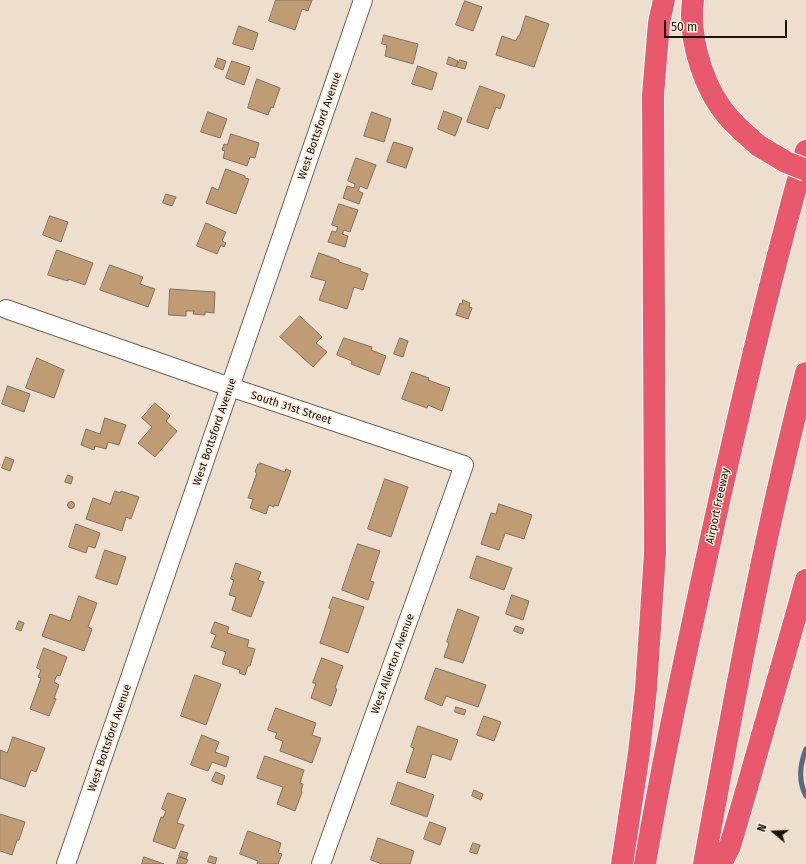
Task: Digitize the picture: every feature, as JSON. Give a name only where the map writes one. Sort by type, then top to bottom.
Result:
[{"type":"highway","points":[[622,864],[639,753],[646,689],[654,581],[656,512],[653,287],[653,95],[659,23],[664,0]]},
{"type":"highway","points":[[694,0],[692,8],[694,37],[699,64],[721,107],[731,120],[760,146],[786,162],[806,170]]},
{"type":"highway","name":"Airport Freeway","points":[[645,864],[677,693],[727,466],[782,236],[806,152]]},
{"type":"highway","points":[[704,864],[763,559],[806,373]]},
{"type":"highway","points":[[721,864],[732,839],[806,580]]},
{"type":"street","name":"West Bottsford Avenue","points":[[66,864],[363,0]]},
{"type":"street","name":"South 31st Street","points":[[6,309],[230,387],[464,465]]},
{"type":"street","name":"West Allerton Avenue","points":[[321,864],[464,465]]},
{"type":"building","points":[[276,0],[312,0],[308,11],[302,9],[295,30],[269,21]]},
{"type":"building","points":[[465,1],[482,7],[473,31],[456,25]]},
{"type":"building","points":[[526,16],[549,24],[534,67],[496,55],[502,36],[516,41]]},
{"type":"building","points":[[239,26],[258,33],[253,50],[233,44]]},
{"type":"building","points":[[384,35],[418,44],[413,64],[385,56],[387,45],[382,44]]},
{"type":"building","points":[[449,57],[458,61],[456,67],[447,64]]},
{"type":"building","points":[[218,58],[226,61],[223,70],[215,67]]},
{"type":"building","points":[[460,60],[467,62],[465,69],[457,67]]},
{"type":"building","points":[[232,61],[250,67],[244,85],[226,78]]},
{"type":"building","points":[[418,66],[437,73],[432,90],[412,84]]},
{"type":"building","points":[[257,79],[280,88],[273,108],[271,107],[268,115],[248,108]]},
{"type":"building","points":[[480,86],[505,95],[500,109],[496,107],[488,129],[467,122]]},
{"type":"building","points":[[444,111],[462,118],[455,136],[438,129]]},
{"type":"building","points":[[208,112],[227,119],[220,138],[201,132]]},
{"type":"building","points":[[372,112],[391,119],[384,142],[364,136]]},
{"type":"building","points":[[231,134],[259,143],[255,158],[250,157],[247,166],[223,158],[225,151],[222,150],[224,144],[227,145]]},
{"type":"building","points":[[394,142],[413,148],[406,168],[387,162]]},
{"type":"building","points":[[356,158],[376,165],[367,189],[360,186],[358,191],[363,193],[359,204],[343,198],[347,186],[354,188],[355,184],[348,181]]},
{"type":"building","points":[[226,169],[249,179],[236,214],[206,203],[212,187],[218,190]]},
{"type":"building","points":[[166,194],[176,197],[172,206],[163,203]]},
{"type":"building","points":[[339,204],[358,210],[350,232],[344,230],[342,234],[348,236],[345,247],[328,242],[332,231],[336,232],[338,227],[332,225]]},
{"type":"building","points":[[50,216],[68,222],[61,242],[43,235]]},
{"type":"building","points":[[206,223],[226,232],[222,241],[226,243],[224,247],[221,245],[217,254],[197,246]]},
{"type":"building","points":[[57,250],[93,263],[85,285],[68,279],[68,281],[48,275]]},
{"type":"building","points":[[319,253],[339,260],[339,262],[361,269],[360,271],[368,274],[363,290],[354,287],[347,309],[319,300],[326,281],[311,277]]},
{"type":"building","points":[[110,265],[143,277],[140,284],[155,289],[148,307],[100,290]]},
{"type":"building","points":[[170,289],[215,292],[214,313],[205,312],[205,315],[193,314],[194,311],[186,311],[186,316],[169,315]]},
{"type":"building","points":[[463,300],[470,303],[469,307],[472,308],[468,319],[456,315],[460,303],[462,304]]},
{"type":"building","points":[[300,316],[322,337],[316,343],[327,352],[313,367],[280,337]]},
{"type":"building","points":[[344,338],[372,347],[371,350],[386,356],[379,375],[351,364],[352,361],[337,355]]},
{"type":"building","points":[[400,338],[408,341],[403,357],[394,354]]},
{"type":"building","points":[[37,358],[64,370],[54,398],[26,388]]},
{"type":"building","points":[[412,372],[450,388],[442,411],[428,405],[427,408],[402,399]]},
{"type":"building","points":[[8,386],[30,394],[24,412],[2,404]]},
{"type":"building","points":[[155,403],[170,416],[166,421],[177,431],[155,457],[138,443],[152,427],[142,418]]},
{"type":"building","points":[[105,418],[126,425],[119,445],[108,442],[106,449],[95,446],[94,450],[81,445],[86,429],[100,434]]},
{"type":"building","points":[[6,457],[14,460],[10,471],[2,468]]},
{"type":"building","points":[[260,463],[285,472],[286,469],[291,471],[278,506],[274,505],[274,507],[269,505],[266,514],[250,508],[253,499],[248,498],[257,473],[255,472],[258,464]]},
{"type":"building","points":[[68,475],[73,477],[71,484],[65,482]]},
{"type":"building","points":[[385,479],[408,487],[391,537],[368,529]]},
{"type":"building","points":[[115,491],[120,493],[121,491],[139,497],[131,519],[126,517],[122,531],[86,519],[93,498],[110,504]]},
{"type":"building","points":[[71,501],[74,502],[74,508],[71,509],[68,508],[67,505],[68,502]]},
{"type":"building","points":[[499,504],[532,515],[524,539],[505,533],[499,550],[481,544],[491,513],[496,514]]},
{"type":"building","points":[[76,524],[100,533],[95,548],[88,546],[86,553],[69,547]]},
{"type":"building","points":[[358,544],[380,551],[370,581],[374,582],[368,600],[342,590]]},
{"type":"building","points":[[105,550],[126,557],[117,585],[96,578]]},
{"type":"building","points":[[477,556],[512,568],[504,590],[470,578]]},
{"type":"building","points":[[236,563],[261,572],[258,580],[264,582],[251,617],[232,610],[236,597],[229,595],[234,580],[231,579]]},
{"type":"building","points":[[512,595],[529,601],[523,620],[506,614]]},
{"type":"building","points":[[79,596],[97,603],[88,627],[92,629],[84,651],[42,636],[50,614],[70,621]]},
{"type":"building","points":[[333,597],[364,607],[348,653],[320,643],[331,609],[329,608]]},
{"type":"building","points":[[458,609],[479,617],[463,663],[444,657],[449,643],[447,642]]},
{"type":"building","points":[[19,621],[24,623],[21,631],[16,629]]},
{"type":"building","points":[[215,622],[229,627],[227,633],[249,640],[247,647],[255,649],[250,666],[248,666],[245,675],[239,673],[240,670],[222,664],[226,652],[211,647],[216,635],[211,633]]},
{"type":"building","points":[[516,626],[524,629],[522,634],[514,631]]},
{"type":"building","points":[[44,648],[67,657],[60,676],[57,675],[54,682],[59,685],[54,698],[56,699],[49,716],[30,709],[41,678],[38,677],[41,670],[37,668]]},
{"type":"building","points":[[322,658],[343,666],[335,688],[337,689],[331,706],[311,698],[316,683],[313,683]]},
{"type":"building","points":[[436,668],[486,685],[478,707],[446,696],[442,706],[425,699]]},
{"type":"building","points":[[195,675],[221,684],[206,725],[181,716]]},
{"type":"building","points":[[456,707],[466,710],[464,715],[455,712]]},
{"type":"building","points":[[276,708],[316,723],[312,735],[321,738],[312,763],[280,751],[283,741],[275,738],[277,733],[268,730]]},
{"type":"building","points":[[484,716],[501,722],[494,741],[477,735]]},
{"type":"building","points":[[418,726],[458,740],[451,760],[432,754],[425,778],[406,772],[414,748],[411,747]]},
{"type":"building","points":[[202,735],[219,742],[215,752],[229,757],[226,767],[212,762],[208,771],[191,765]]},
{"type":"building","points":[[13,737],[45,748],[36,772],[31,770],[25,787],[0,778],[0,750],[7,753]]},
{"type":"building","points":[[265,756],[304,770],[300,783],[303,784],[302,792],[295,811],[277,804],[283,787],[257,778]]},
{"type":"building","points":[[216,772],[225,776],[222,785],[212,781]]},
{"type":"building","points":[[398,782],[434,795],[427,817],[391,804]]},
{"type":"building","points":[[474,790],[483,794],[481,800],[472,796]]},
{"type":"building","points":[[168,793],[186,799],[177,823],[184,825],[175,849],[153,841],[161,817],[163,818],[166,811],[162,809]]},
{"type":"building","points":[[0,814],[25,822],[12,855],[0,851]]},
{"type":"building","points":[[430,822],[446,828],[440,845],[424,839]]},
{"type":"building","points":[[248,831],[281,843],[278,853],[282,854],[278,864],[257,864],[258,861],[240,854]]},
{"type":"building","points":[[378,838],[414,851],[410,864],[382,864],[371,860]]},
{"type":"building","points":[[473,843],[480,845],[477,854],[470,852]]},
{"type":"building","points":[[181,851],[188,853],[186,859],[179,856]]},
{"type":"building","points":[[210,856],[217,858],[215,864],[208,862]]},
{"type":"building","points":[[144,857],[164,864],[142,864]]},
{"type":"building","points":[[179,857],[188,860],[186,864],[177,864]]},
{"type":"waterway","points":[[806,749],[802,761],[801,772],[803,790],[806,796]]}]
